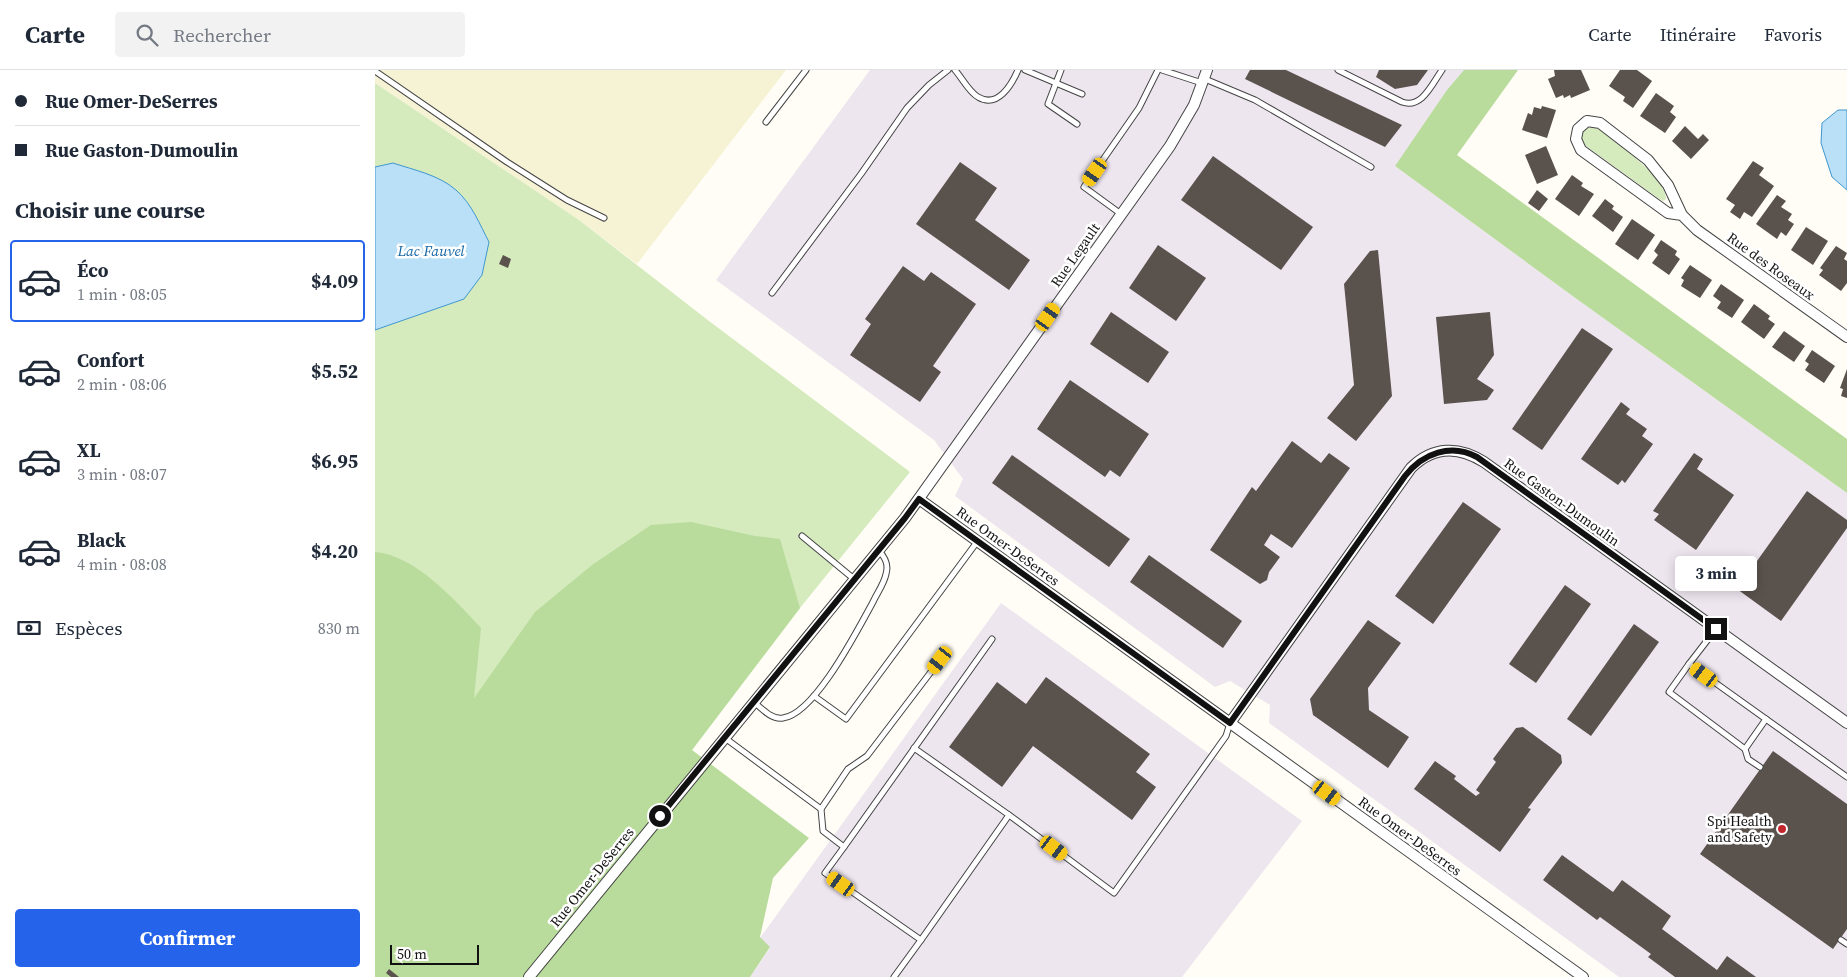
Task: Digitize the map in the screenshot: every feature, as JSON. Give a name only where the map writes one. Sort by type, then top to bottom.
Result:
[{"type":"street","name":"Rue Legault","points":[[919,499],[1187,118],[1205,77]]},
{"type":"street","name":"Rue des Roseaux","points":[[1682,215],[1668,213],[1581,150],[1576,140],[1577,129],[1587,121],[1600,123],[1648,160],[1668,185],[1682,215],[1697,230],[1847,337]]},
{"type":"street","name":"Rue Gaston-Dumoulin","points":[[1230,723],[1405,476],[1419,460],[1429,455],[1439,452],[1461,451],[1477,457],[1847,723]]},
{"type":"street","name":"Rue Omer-DeSerres","points":[[529,977],[919,499],[1583,977]]},
{"type":"lane","points":[[766,122],[806,70]]},
{"type":"lane","points":[[771,294],[861,174],[903,113],[929,85],[948,70]]},
{"type":"lane","points":[[955,70],[978,97],[990,99],[1003,95],[1008,90],[1018,70]]},
{"type":"lane","points":[[1025,70],[1082,94]]},
{"type":"lane","points":[[1061,70],[1048,104],[1077,124]]},
{"type":"lane","points":[[1121,214],[1084,187],[1139,108],[1158,70]]},
{"type":"lane","points":[[1162,70],[1205,77],[1255,100],[1371,167]]},
{"type":"lane","points":[[1338,70],[1408,104],[1421,100],[1442,70]]},
{"type":"lane","points":[[375,71],[507,162],[567,200],[604,218]]},
{"type":"lane","points":[[802,536],[854,579]]},
{"type":"lane","points":[[814,696],[846,719],[977,542]]},
{"type":"lane","points":[[754,702],[769,715],[775,718],[784,718],[797,712],[814,696],[850,645],[885,578],[887,569],[886,558],[878,550]]},
{"type":"lane","points":[[1716,629],[1669,692],[1745,749],[1748,759],[1760,767]]},
{"type":"lane","points":[[921,940],[825,873],[992,639]]},
{"type":"lane","points":[[844,847],[823,831],[821,809],[848,769],[867,756],[940,660]]},
{"type":"lane","points":[[1689,664],[1847,777]]},
{"type":"lane","points":[[1745,749],[1767,719]]},
{"type":"lane","points":[[915,748],[1114,893],[1226,736],[1230,723]]},
{"type":"lane","points":[[725,738],[821,809]]},
{"type":"lane","points":[[894,977],[1009,815]]},
{"type":"lane","points":[[1841,940],[1847,944]]},
{"type":"shaded area","points":[[375,70],[786,70],[637,264],[579,220],[375,83]]},
{"type":"shaded area","points":[[870,70],[1465,70],[1395,166],[1847,493],[1847,977],[1619,977],[1269,723],[1270,705],[1230,681],[1215,687],[955,496],[963,479],[934,440],[716,280]]},
{"type":"shaded area","points":[[1001,603],[1302,821],[1182,977],[750,977],[770,948],[760,938]]},
{"type":"green space","points":[[1464,70],[1518,70],[1457,155],[1847,439],[1847,493],[1395,166],[1447,90]]},
{"type":"green space","points":[[375,83],[579,220],[709,321],[910,472],[800,608],[692,750],[375,904]]},
{"type":"green space","points":[[1592,127],[1599,129],[1639,161],[1658,181],[1664,190],[1666,199],[1663,201],[1658,198],[1586,146],[1581,138],[1586,129]]},
{"type":"green space","points":[[691,522],[755,536],[780,539],[800,608],[692,750],[809,838],[773,878],[760,937],[770,947],[750,977],[375,977],[375,552],[405,561],[419,570],[447,592],[481,628],[474,698],[535,612],[592,565],[651,525]]},
{"type":"water","points":[[1838,110],[1847,110],[1847,190],[1832,177],[1821,143],[1822,123]]},
{"type":"water","name":"Lac Fauvel","points":[[393,163],[442,180],[456,190],[471,208],[489,242],[482,275],[464,299],[375,330],[375,167]]},
{"type":"building","points":[[1250,70],[1286,70],[1402,125],[1385,147],[1245,79]]},
{"type":"building","points":[[1379,70],[1428,70],[1417,85],[1395,89],[1376,77]]},
{"type":"building","points":[[1554,70],[1581,70],[1590,90],[1571,98],[1570,95],[1564,98],[1563,95],[1556,98],[1548,79],[1555,76]]},
{"type":"building","points":[[1620,70],[1637,70],[1652,81],[1633,108],[1623,101],[1625,97],[1609,86]]},
{"type":"building","points":[[1656,93],[1674,106],[1670,112],[1676,117],[1665,133],[1640,116]]},
{"type":"building","points":[[1542,106],[1556,110],[1547,138],[1522,130],[1528,113],[1532,115],[1534,107],[1541,109]]},
{"type":"building","points":[[1685,126],[1698,139],[1703,134],[1709,140],[1691,159],[1672,141]]},
{"type":"building","points":[[1546,146],[1558,175],[1537,184],[1525,155]]},
{"type":"building","points":[[1213,156],[1313,227],[1281,270],[1181,200]]},
{"type":"building","points":[[1753,161],[1764,168],[1759,175],[1774,186],[1752,217],[1744,212],[1740,219],[1730,212],[1735,205],[1726,199]]},
{"type":"building","points":[[960,162],[997,188],[975,220],[1030,260],[1009,290],[916,224]]},
{"type":"building","points":[[1572,175],[1583,183],[1581,186],[1594,194],[1579,216],[1555,199]]},
{"type":"building","points":[[1537,190],[1548,199],[1539,211],[1528,203]]},
{"type":"building","points":[[1777,195],[1786,201],[1781,207],[1792,214],[1788,220],[1794,224],[1786,236],[1781,232],[1777,239],[1756,224]]},
{"type":"building","points":[[1605,199],[1614,206],[1612,209],[1623,217],[1613,232],[1592,216]]},
{"type":"building","points":[[1632,219],[1655,235],[1638,260],[1615,244]]},
{"type":"building","points":[[1806,227],[1828,241],[1813,265],[1791,250]]},
{"type":"building","points":[[1661,240],[1677,251],[1675,255],[1680,259],[1669,275],[1652,263],[1658,255],[1654,251]]},
{"type":"building","points":[[1158,245],[1206,278],[1176,321],[1129,288]]},
{"type":"building","points":[[1836,246],[1847,253],[1844,259],[1847,261],[1847,283],[1841,291],[1819,275],[1823,270],[1820,268]]},
{"type":"building","points":[[1378,250],[1392,396],[1356,441],[1327,418],[1354,385],[1344,284],[1370,251]]},
{"type":"building","points":[[503,255],[511,259],[508,268],[499,264]]},
{"type":"building","points":[[1690,265],[1712,280],[1700,298],[1681,286],[1684,280],[1681,278]]},
{"type":"building","points":[[903,266],[924,281],[931,272],[976,304],[933,366],[941,372],[920,402],[850,355],[871,324],[865,319]]},
{"type":"building","points":[[1721,284],[1744,300],[1732,318],[1717,308],[1721,302],[1713,296]]},
{"type":"building","points":[[1754,304],[1770,316],[1768,319],[1775,324],[1764,339],[1741,322]]},
{"type":"building","points":[[1111,312],[1169,352],[1148,383],[1090,344]]},
{"type":"building","points":[[1490,312],[1494,355],[1477,379],[1494,390],[1487,400],[1444,404],[1436,317]]},
{"type":"building","points":[[1582,328],[1613,349],[1542,450],[1512,429]]},
{"type":"building","points":[[1784,331],[1805,346],[1794,362],[1772,347]]},
{"type":"building","points":[[1812,350],[1835,366],[1824,383],[1805,370],[1809,364],[1805,361]]},
{"type":"building","points":[[1847,369],[1847,398],[1841,396],[1843,389],[1840,388]]},
{"type":"building","points":[[1070,380],[1149,434],[1120,477],[1110,470],[1105,477],[1037,429]]},
{"type":"building","points":[[1621,402],[1630,409],[1626,414],[1647,429],[1642,436],[1653,444],[1625,483],[1622,480],[1618,485],[1581,459]]},
{"type":"building","points":[[1292,441],[1321,463],[1329,453],[1350,468],[1292,548],[1271,534],[1264,545],[1280,557],[1269,572],[1267,580],[1260,584],[1210,550],[1252,487],[1256,491]]},
{"type":"building","points":[[1694,453],[1703,459],[1697,469],[1734,495],[1696,550],[1654,520],[1659,514],[1653,511]]},
{"type":"building","points":[[1012,455],[1130,539],[1109,567],[992,483]]},
{"type":"building","points":[[1807,491],[1847,520],[1847,528],[1781,621],[1737,589]]},
{"type":"building","points":[[1463,502],[1501,529],[1433,624],[1395,596]]},
{"type":"building","points":[[1149,555],[1242,621],[1223,648],[1130,582]]},
{"type":"building","points":[[1565,585],[1591,604],[1536,683],[1509,664]]},
{"type":"building","points":[[1368,620],[1401,643],[1368,688],[1369,710],[1409,737],[1388,768],[1313,715],[1310,699]]},
{"type":"building","points":[[1634,624],[1659,642],[1591,736],[1567,719]]},
{"type":"building","points":[[1046,677],[1150,754],[1136,772],[1156,787],[1132,820],[1033,746],[1002,787],[949,747],[997,682],[1026,704]]},
{"type":"building","points":[[1523,727],[1561,755],[1562,763],[1528,808],[1531,809],[1500,852],[1414,789],[1435,761],[1456,776],[1454,779],[1476,796],[1480,793],[1476,790],[1496,762],[1493,759],[1516,728]]},
{"type":"building","name":"Spi Health and Safety","points":[[1773,751],[1847,804],[1847,929],[1833,949],[1700,854]]},
{"type":"building","points":[[1562,855],[1613,892],[1622,880],[1671,916],[1662,929],[1717,970],[1727,956],[1756,977],[1675,977],[1648,957],[1651,954],[1600,917],[1597,920],[1543,880]]},
{"type":"building","points":[[389,969],[399,977],[391,977],[386,973]]},
{"type":"place","name":"Spi Health and Safety","points":[[1782,829]]},
{"type":"route","points":[[660,816],[919,499],[1230,723],[1411,468],[1424,457],[1444,451],[1461,451],[1477,457],[1716,629]]}]
